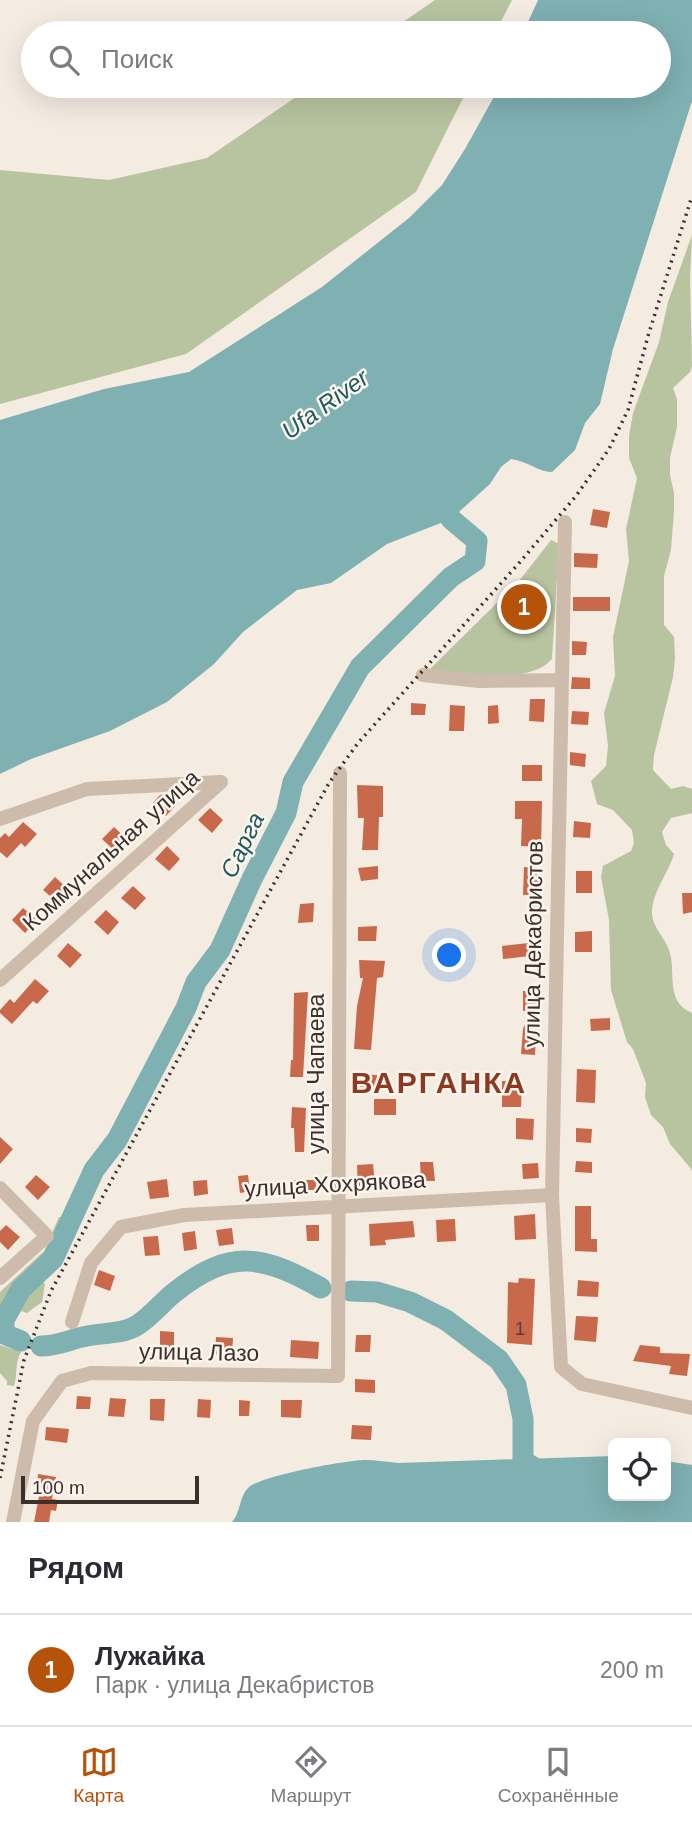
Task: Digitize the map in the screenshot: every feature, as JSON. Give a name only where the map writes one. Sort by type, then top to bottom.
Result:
[{"type":"street","name":"улица Декабристов","points":[[565,522],[552,1195],[561,1367],[582,1384],[692,1408]]},
{"type":"street","points":[[423,675],[479,681],[561,680]]},
{"type":"street","name":"улица Чапаева","points":[[338,1376],[340,773]]},
{"type":"street","name":"Коммунальная улица","points":[[0,819],[87,789],[221,782],[0,980]]},
{"type":"street","points":[[0,1188],[47,1236],[0,1278]]},
{"type":"street","name":"улица Хохрякова","points":[[72,1322],[91,1263],[121,1227],[184,1215],[552,1195]]},
{"type":"street","name":"улица Лазо","points":[[12,1522],[33,1421],[62,1381],[91,1373],[338,1376]]},
{"type":"green space","points":[[435,0],[512,0],[501,21],[404,21]]},
{"type":"green space","points":[[294,98],[463,98],[416,192],[186,354],[0,404],[0,170],[109,180],[207,158]]},
{"type":"green space","points":[[692,235],[692,366],[690,372],[673,388],[677,399],[677,427],[670,458],[674,511],[671,550],[664,576],[664,625],[674,637],[675,659],[653,770],[671,789],[683,786],[692,789],[692,813],[671,818],[662,832],[666,845],[674,854],[655,895],[652,916],[669,950],[675,994],[683,1008],[692,1013],[692,1170],[670,1144],[663,1127],[651,1115],[645,1097],[646,1083],[633,1049],[627,1042],[611,990],[609,920],[601,877],[603,866],[631,851],[634,843],[632,830],[613,810],[597,804],[591,781],[606,766],[608,746],[604,713],[615,676],[613,637],[629,561],[626,529],[637,478],[629,458],[633,413],[659,342],[668,302]]},
{"type":"green space","points":[[551,540],[559,544],[552,659],[528,673],[512,675],[477,675],[430,669],[519,581]]},
{"type":"green space","points":[[59,1217],[73,1218],[76,1224],[64,1233],[64,1244],[58,1255],[44,1262],[37,1271],[36,1275],[45,1284],[42,1302],[27,1313],[17,1310],[13,1313],[7,1331],[2,1326],[4,1310],[0,1308],[0,1292],[44,1251]]},
{"type":"green space","points":[[0,1345],[16,1348],[21,1352],[14,1386],[7,1385],[0,1373]]},
{"type":"water","name":"Ufa River","points":[[538,0],[692,0],[692,101],[613,349],[600,404],[585,423],[575,450],[552,472],[511,459],[501,467],[490,484],[451,519],[387,544],[331,583],[297,590],[243,632],[214,664],[167,702],[110,731],[31,759],[0,774],[0,420],[104,389],[189,372],[322,287],[409,218],[442,185],[493,98],[671,98],[671,21],[528,21]]},
{"type":"water","points":[[608,1456],[608,1501],[671,1501],[671,1462],[692,1465],[692,1522],[232,1522],[245,1492],[255,1483],[285,1474],[355,1461],[398,1463]]},
{"type":"building","points":[[593,509],[610,512],[607,528],[590,525]]},
{"type":"building","points":[[574,553],[598,554],[597,568],[574,567]]},
{"type":"building","points":[[573,597],[610,597],[610,611],[573,611]]},
{"type":"building","points":[[572,641],[587,642],[586,655],[572,655]]},
{"type":"building","points":[[572,677],[590,678],[590,689],[571,689]]},
{"type":"building","points":[[530,699],[545,699],[544,722],[529,721]]},
{"type":"building","points":[[411,703],[426,704],[425,715],[411,715]]},
{"type":"building","points":[[450,705],[465,706],[464,731],[449,731]]},
{"type":"building","points":[[498,705],[499,723],[488,724],[488,706]]},
{"type":"building","points":[[572,711],[589,712],[588,725],[571,724]]},
{"type":"building","points":[[570,752],[586,754],[585,767],[570,765]]},
{"type":"building","points":[[522,765],[542,765],[542,781],[522,781]]},
{"type":"building","points":[[357,785],[383,786],[383,817],[379,817],[378,850],[362,850],[364,818],[358,818]]},
{"type":"building","points":[[168,794],[178,803],[166,816],[153,803],[160,795]]},
{"type":"building","points":[[515,801],[542,801],[541,847],[521,846],[522,819],[515,819]]},
{"type":"building","points":[[210,808],[223,820],[212,833],[198,820]]},
{"type":"building","points":[[574,821],[591,823],[590,838],[573,837]]},
{"type":"building","points":[[23,822],[37,834],[25,847],[21,843],[7,858],[0,852],[0,838],[5,833],[9,837]]},
{"type":"building","points":[[114,827],[127,839],[116,852],[102,839]]},
{"type":"building","points":[[167,846],[180,859],[169,871],[155,859]]},
{"type":"building","points":[[378,866],[378,879],[361,881],[358,868]]},
{"type":"building","points":[[524,867],[541,868],[540,895],[523,895]]},
{"type":"building","points":[[576,871],[592,871],[592,893],[576,893]]},
{"type":"building","points":[[55,877],[68,889],[57,902],[43,890]]},
{"type":"building","points":[[133,886],[146,898],[135,910],[121,898]]},
{"type":"building","points":[[682,893],[692,893],[692,912],[683,914]]},
{"type":"building","points":[[314,903],[313,922],[298,923],[300,904]]},
{"type":"building","points":[[23,908],[37,920],[25,933],[12,920]]},
{"type":"building","points":[[106,910],[119,922],[108,935],[94,922]]},
{"type":"building","points":[[377,926],[376,941],[358,941],[358,927]]},
{"type":"building","points":[[592,931],[592,952],[575,952],[575,932]]},
{"type":"building","points":[[68,943],[82,955],[70,968],[57,956]]},
{"type":"building","points":[[529,943],[530,956],[503,959],[502,946]]},
{"type":"building","points":[[359,960],[385,961],[383,977],[377,978],[371,1050],[354,1049],[357,1006],[363,978],[360,978]]},
{"type":"building","points":[[35,979],[49,991],[37,1004],[33,1001],[12,1024],[0,1010],[10,999],[14,1003]]},
{"type":"building","points":[[523,991],[538,991],[535,1055],[521,1054],[523,1029],[531,1011],[523,1011]]},
{"type":"building","points":[[308,992],[303,1077],[290,1077],[293,1060],[294,993]]},
{"type":"building","points":[[610,1018],[610,1030],[591,1031],[590,1019]]},
{"type":"building","points":[[577,1069],[596,1070],[595,1103],[576,1102]]},
{"type":"building","points":[[355,1074],[377,1075],[376,1088],[355,1087]]},
{"type":"building","points":[[502,1081],[522,1081],[521,1107],[502,1107]]},
{"type":"building","points":[[374,1099],[396,1099],[396,1115],[374,1115]]},
{"type":"building","points":[[292,1107],[306,1108],[304,1152],[295,1152],[294,1128],[291,1128]]},
{"type":"building","points":[[516,1118],[534,1119],[533,1140],[516,1139]]},
{"type":"building","points":[[576,1128],[592,1129],[591,1143],[576,1142]]},
{"type":"building","points":[[0,1137],[13,1149],[0,1164]]},
{"type":"building","points":[[576,1161],[592,1162],[592,1173],[575,1172]]},
{"type":"building","points":[[420,1162],[433,1162],[435,1181],[421,1181]]},
{"type":"building","points":[[538,1163],[539,1178],[523,1179],[522,1164]]},
{"type":"building","points":[[373,1164],[375,1184],[358,1186],[357,1165]]},
{"type":"building","points":[[36,1175],[50,1187],[38,1200],[25,1187]]},
{"type":"building","points":[[248,1175],[250,1191],[240,1193],[238,1176]]},
{"type":"building","points":[[167,1179],[169,1197],[150,1199],[147,1182]]},
{"type":"building","points":[[207,1180],[208,1194],[194,1196],[193,1181]]},
{"type":"building","points":[[294,1180],[316,1180],[316,1190],[295,1190]]},
{"type":"building","points":[[575,1206],[591,1206],[591,1239],[597,1239],[597,1252],[575,1251]]},
{"type":"building","points":[[535,1214],[536,1239],[515,1240],[514,1216]]},
{"type":"building","points":[[455,1219],[456,1241],[437,1242],[436,1220]]},
{"type":"building","points":[[413,1221],[415,1237],[385,1240],[386,1245],[370,1246],[369,1224]]},
{"type":"building","points":[[6,1225],[20,1237],[8,1250],[0,1242],[0,1231]]},
{"type":"building","points":[[306,1225],[319,1225],[319,1241],[307,1241]]},
{"type":"building","points":[[232,1228],[234,1244],[219,1246],[216,1230]]},
{"type":"building","points":[[195,1231],[197,1249],[184,1251],[182,1233]]},
{"type":"building","points":[[158,1236],[160,1255],[145,1256],[143,1237]]},
{"type":"building","points":[[99,1270],[115,1276],[110,1291],[94,1285]]},
{"type":"building","points":[[519,1278],[535,1279],[532,1345],[507,1343],[508,1282],[518,1283]]},
{"type":"building","points":[[578,1280],[599,1282],[598,1297],[577,1296]]},
{"type":"building","points":[[576,1316],[598,1317],[596,1342],[574,1340]]},
{"type":"building","points":[[160,1331],[174,1332],[174,1353],[160,1352]]},
{"type":"building","points":[[356,1335],[371,1335],[370,1352],[355,1352]]},
{"type":"building","points":[[216,1337],[233,1338],[232,1355],[215,1354]]},
{"type":"building","points":[[291,1340],[319,1342],[318,1359],[290,1357]]},
{"type":"building","points":[[640,1345],[660,1347],[660,1353],[690,1354],[687,1376],[669,1374],[671,1366],[633,1361]]},
{"type":"building","points":[[355,1379],[375,1380],[375,1393],[355,1392]]},
{"type":"building","points":[[77,1396],[91,1397],[90,1409],[76,1409]]},
{"type":"building","points":[[110,1398],[126,1399],[124,1417],[108,1416]]},
{"type":"building","points":[[150,1399],[165,1399],[164,1421],[150,1420]]},
{"type":"building","points":[[198,1399],[211,1400],[210,1418],[197,1417]]},
{"type":"building","points":[[239,1400],[250,1401],[249,1416],[239,1416]]},
{"type":"building","points":[[281,1400],[302,1400],[301,1418],[281,1417]]},
{"type":"building","points":[[352,1425],[372,1426],[371,1440],[351,1439]]},
{"type":"building","points":[[46,1427],[69,1429],[67,1443],[45,1440]]},
{"type":"building","points":[[38,1474],[56,1477],[52,1499],[58,1500],[56,1511],[51,1510],[49,1522],[34,1522],[41,1486],[37,1485]]},
{"type":"waterway","name":"Сарга","points":[[21,1341],[4,1334],[4,1320],[21,1289],[53,1259],[94,1170],[117,1140],[186,1008],[196,982],[220,950],[286,813],[293,782],[360,667],[451,577],[475,561],[477,541],[451,519],[436,497]]},
{"type":"waterway","name":"Сарга","points":[[41,1346],[134,1327],[195,1278],[213,1268],[230,1263],[264,1263],[321,1288]]},
{"type":"waterway","name":"Сарга","points":[[351,1291],[377,1292],[410,1302],[446,1320],[499,1360],[516,1385],[523,1419],[523,1461],[545,1474]]},
{"type":"railway","points":[[0,1478],[24,1360],[51,1291],[329,783],[358,743],[576,496],[609,449],[628,410],[692,196]]},
{"type":"place","name":"Лужайка","points":[[524,607]]},
{"type":"district","name":"ВАРГАНКА","points":[[439,1082]]}]
